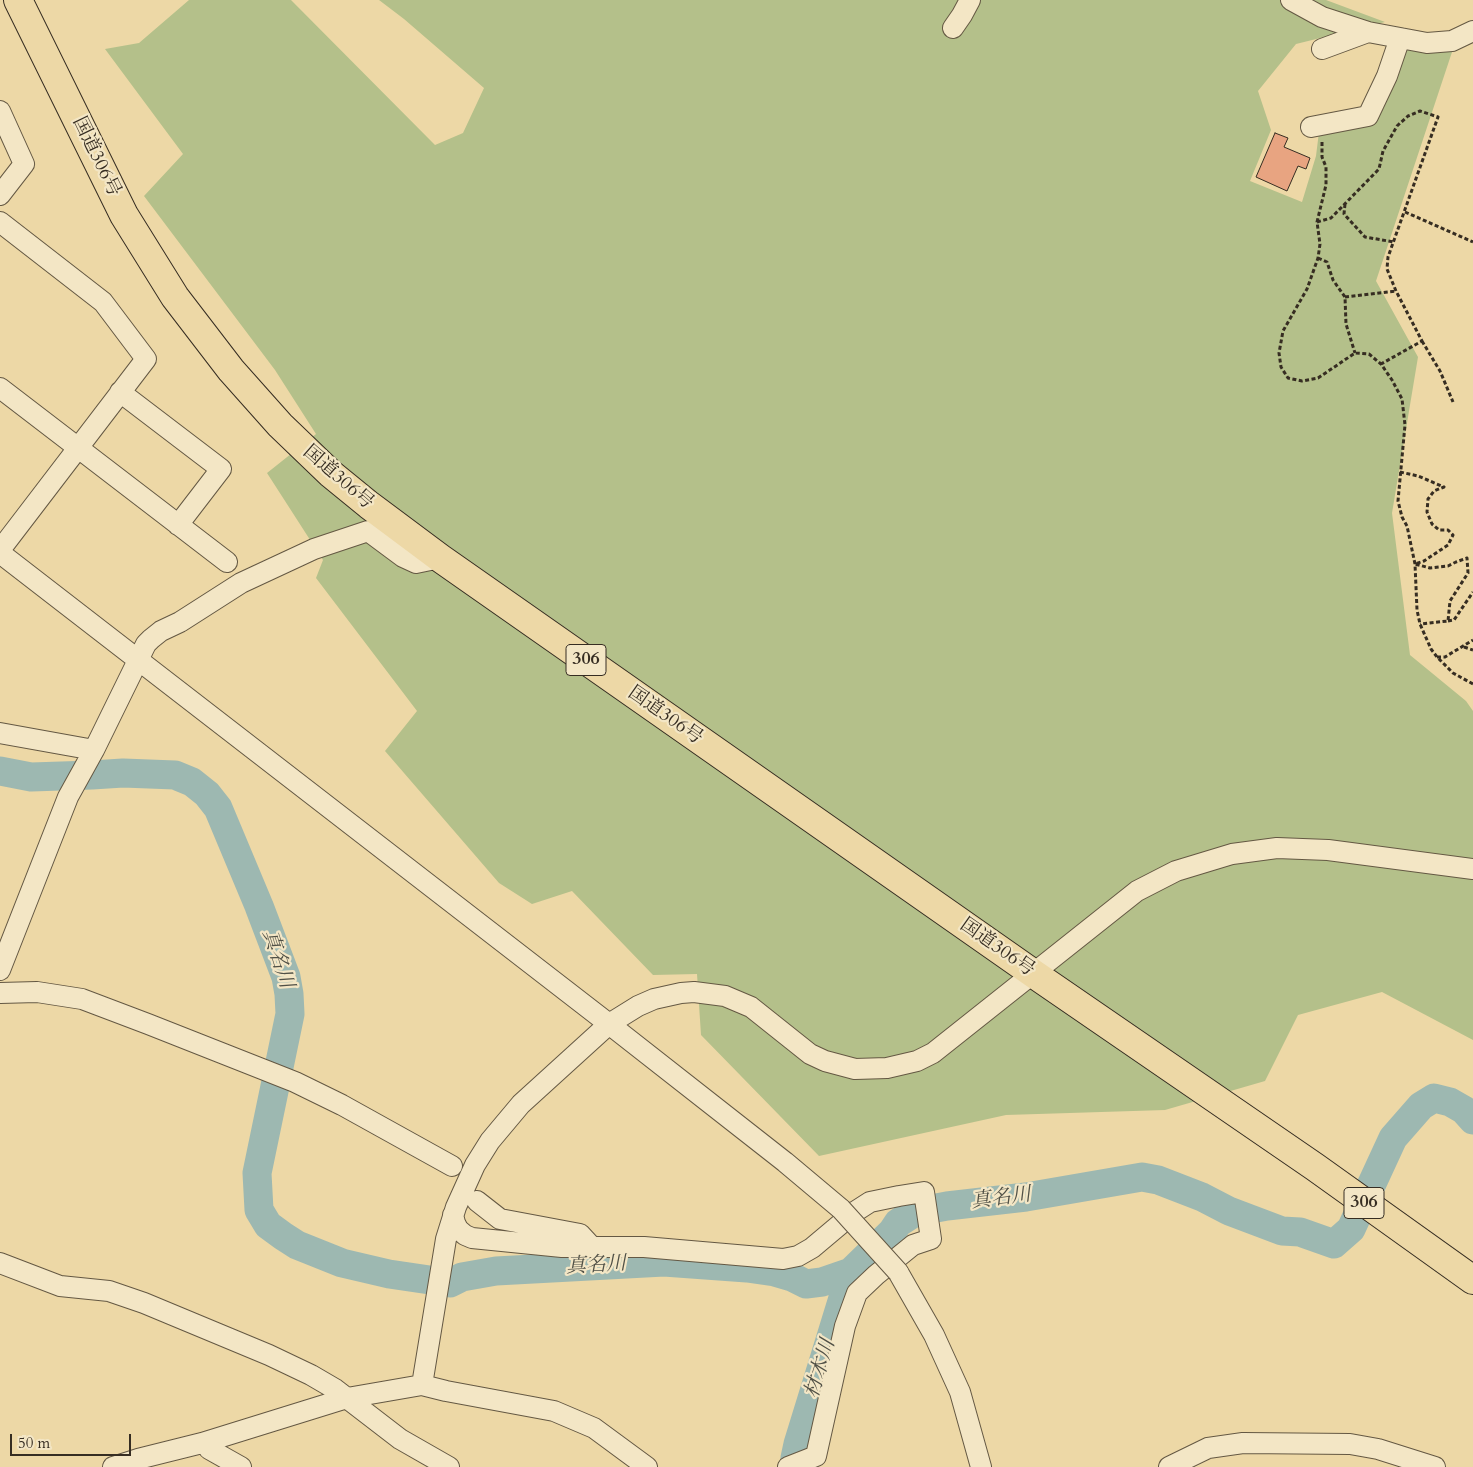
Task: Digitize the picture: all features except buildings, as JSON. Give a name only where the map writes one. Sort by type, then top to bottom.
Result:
[{"type":"highway","name":"国道306号","points":[[18,0],[124,215],[175,297],[231,370],[274,418],[312,456],[369,505],[440,558],[1034,974],[1315,1167],[1473,1280]]},
{"type":"street","points":[[953,28],[970,0]]},
{"type":"street","points":[[1291,0],[1322,17],[1368,32],[1427,43],[1452,41],[1473,31]]},
{"type":"street","points":[[1322,49],[1368,32]]},
{"type":"street","points":[[1316,132],[1368,116],[1387,76],[1400,38]]},
{"type":"street","points":[[0,111],[24,164],[0,195]]},
{"type":"street","points":[[0,222],[103,302],[146,359],[0,552],[138,661],[609,1024],[785,1162],[841,1209],[898,1272],[934,1335],[960,1392],[981,1467]]},
{"type":"street","points":[[0,388],[227,562]]},
{"type":"street","points":[[120,392],[221,469],[178,525]]},
{"type":"street","points":[[0,970],[68,798],[92,755],[146,644],[161,631],[180,622],[241,583],[314,549],[368,531],[403,557],[416,563],[440,558]]},
{"type":"street","points":[[0,733],[92,755]]},
{"type":"street","points":[[422,1385],[446,1238],[453,1215],[475,1165],[505,1121],[538,1087],[609,1024],[638,1006],[667,995],[694,992],[725,996],[751,1007],[810,1054],[825,1061],[855,1069],[887,1068],[917,1060],[933,1053],[1137,891],[1176,871],[1232,854],[1277,848],[1328,850],[1473,869]]},
{"type":"street","points":[[0,993],[37,992],[82,999],[295,1082],[342,1105],[452,1166]]},
{"type":"street","points":[[453,1215],[458,1229],[472,1238],[562,1247],[644,1247],[783,1259],[798,1256],[812,1248],[856,1211],[870,1202],[924,1192],[931,1238],[913,1245],[857,1293],[845,1326],[816,1456],[797,1464]]},
{"type":"street","points":[[477,1202],[500,1219],[580,1234],[592,1247]]},
{"type":"street","points":[[0,1263],[60,1286],[109,1291],[144,1303],[269,1355],[311,1375],[348,1398],[400,1439],[449,1467]]},
{"type":"street","points":[[113,1467],[138,1459],[213,1455],[348,1398],[422,1385],[554,1411],[594,1428],[646,1467]]},
{"type":"street","points":[[1169,1467],[1208,1448],[1243,1442],[1350,1444],[1378,1449],[1435,1467]]},
{"type":"street","points":[[213,1455],[241,1467]]},
{"type":"path","points":[[1317,222],[1331,218],[1379,168],[1383,151],[1397,126],[1408,116],[1420,111],[1438,117],[1388,257],[1387,269],[1396,291],[1440,372],[1453,402]]},
{"type":"path","points":[[1316,132],[1326,167],[1326,185],[1317,222],[1320,244],[1318,258],[1307,288],[1283,331],[1279,353],[1281,367],[1288,378],[1302,381],[1318,378],[1356,353],[1369,354],[1381,364],[1402,399],[1405,425],[1398,501],[1402,518],[1408,526],[1415,564],[1417,610],[1420,624],[1431,649],[1437,657],[1453,673],[1473,684]]},
{"type":"path","points":[[1345,204],[1344,214],[1364,238],[1394,242]]},
{"type":"path","points":[[1405,212],[1473,242]]},
{"type":"path","points":[[1318,258],[1327,262],[1333,280],[1345,297],[1346,324],[1356,353]]},
{"type":"path","points":[[1345,297],[1396,291]]},
{"type":"path","points":[[1381,364],[1422,341]]},
{"type":"path","points":[[1400,472],[1418,476],[1444,487],[1434,491],[1428,499],[1427,512],[1432,524],[1439,530],[1448,530],[1453,535],[1448,545],[1424,561],[1415,564]]},
{"type":"path","points":[[1415,564],[1430,568],[1448,566],[1466,558],[1468,572],[1450,601],[1448,621]]},
{"type":"path","points":[[1420,624],[1454,620],[1473,592]]},
{"type":"path","points":[[1437,657],[1445,657],[1473,640]]},
{"type":"path","points":[[1463,646],[1473,650]]},
{"type":"green space","points":[[189,0],[291,0],[435,145],[463,133],[484,88],[379,0],[1326,0],[1385,22],[1296,44],[1258,91],[1271,130],[1250,181],[1302,202],[1316,156],[1319,132],[1373,122],[1404,49],[1453,49],[1376,281],[1418,357],[1392,513],[1410,655],[1466,701],[1473,711],[1473,1040],[1382,992],[1298,1015],[1265,1081],[1165,1110],[1006,1115],[819,1156],[701,1035],[697,974],[653,975],[572,891],[532,904],[499,883],[385,751],[417,711],[316,578],[323,560],[267,473],[316,434],[275,370],[144,196],[183,154],[105,49],[139,43]]},
{"type":"waterway","name":"真名川","points":[[0,771],[31,777],[123,773],[175,775],[192,782],[207,794],[218,808],[259,906],[286,977],[289,994],[290,1014],[257,1173],[259,1210],[268,1225],[297,1245],[342,1263],[389,1274],[450,1283],[462,1277],[496,1271],[664,1262],[775,1272],[806,1284],[822,1282],[851,1272],[892,1232],[898,1223],[915,1212],[947,1206],[1026,1197],[1142,1177],[1158,1180],[1202,1197],[1229,1211],[1282,1231],[1300,1232],[1334,1244],[1351,1229],[1393,1138],[1421,1106],[1434,1098],[1450,1102],[1464,1110],[1473,1120]]},
{"type":"waterway","name":"材木川","points":[[796,1467],[795,1458],[798,1444],[851,1272]]}]
